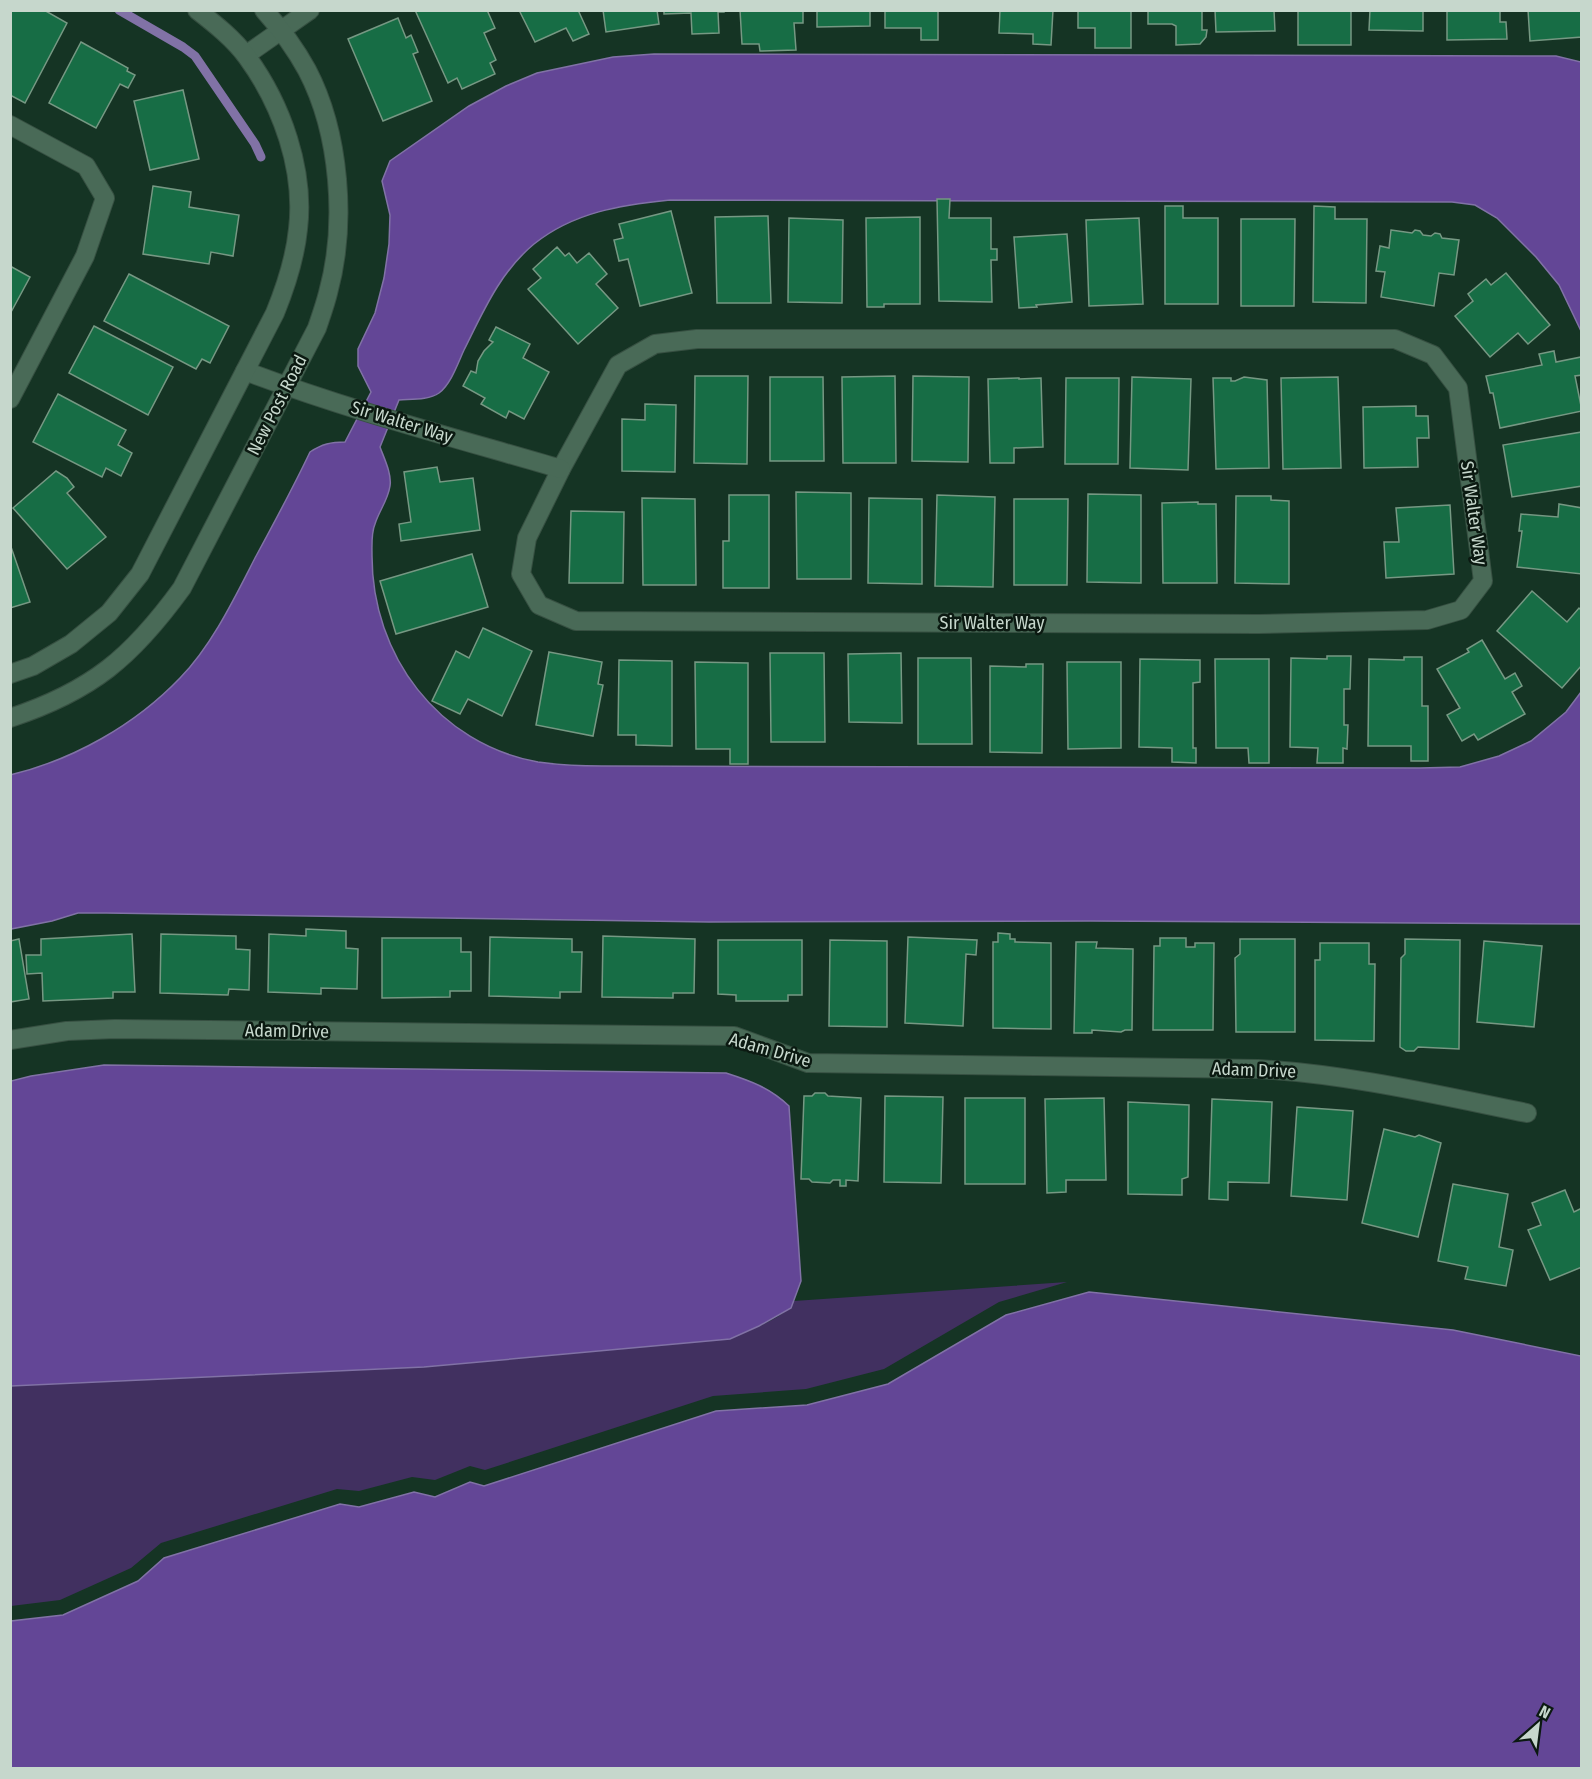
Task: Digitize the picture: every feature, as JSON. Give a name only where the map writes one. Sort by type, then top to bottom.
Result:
[{"type":"street","points":[[10,674],[33,666],[71,644],[109,613],[140,574],[275,313],[291,272],[299,228],[298,184],[288,141],[272,96],[246,56],[218,26],[197,10]]},
{"type":"street","name":"New Post Road","points":[[10,718],[69,694],[104,674],[159,620],[182,588],[317,328],[328,293],[339,221],[338,185],[334,158],[323,114],[307,70],[282,30],[264,10]]},
{"type":"street","points":[[246,56],[310,10]]},
{"type":"street","points":[[10,125],[86,166],[105,198],[85,256],[10,399]]},
{"type":"street","name":"Sir Walter Way","points":[[697,339],[1395,339],[1433,355],[1458,388],[1484,581],[1461,610],[1427,620],[1258,624],[576,621],[539,605],[521,574],[527,538],[561,469],[618,365],[655,344],[697,339]]},
{"type":"street","name":"Sir Walter Way","points":[[244,371],[286,387],[561,469]]},
{"type":"street","name":"Adam Drive","points":[[10,1040],[67,1031],[115,1029],[734,1036],[808,1064],[1296,1071],[1527,1113]]},
{"type":"shaded area","points":[[654,54],[1556,56],[1581,62],[1581,331],[1559,285],[1536,257],[1497,218],[1475,205],[1452,202],[670,200],[634,204],[582,217],[549,233],[534,244],[511,267],[493,293],[454,373],[443,389],[430,397],[399,400],[380,447],[389,471],[390,486],[372,535],[372,556],[375,593],[384,627],[398,660],[418,689],[442,715],[470,736],[502,752],[546,763],[602,766],[1460,767],[1499,756],[1531,741],[1566,712],[1581,692],[1581,924],[1090,921],[709,922],[78,913],[11,929],[10,775],[57,760],[102,738],[143,711],[180,678],[192,665],[222,621],[310,452],[327,444],[345,442],[371,392],[358,366],[358,349],[375,313],[384,278],[390,215],[382,181],[390,161],[469,106],[506,86],[537,73],[613,57]]},
{"type":"shaded area","points":[[104,1065],[726,1073],[760,1086],[775,1094],[789,1106],[801,1281],[791,1308],[730,1339],[424,1367],[11,1386],[11,1081]]},
{"type":"shaded area","points":[[1067,1282],[999,1302],[884,1369],[806,1389],[713,1396],[485,1470],[470,1466],[435,1480],[412,1477],[359,1491],[337,1489],[161,1543],[131,1568],[60,1600],[11,1606],[10,1386],[424,1367],[730,1339],[776,1318],[784,1313],[794,1301]]},
{"type":"shaded area","points":[[1089,1292],[1453,1330],[1581,1356],[1581,1768],[11,1768],[11,1621],[63,1615],[138,1581],[164,1558],[340,1504],[359,1507],[414,1492],[435,1497],[470,1482],[484,1486],[716,1411],[807,1405],[888,1384],[1006,1315]]},
{"type":"building","points":[[10,10],[44,10],[67,23],[25,103],[10,95]]},
{"type":"building","points":[[415,10],[487,10],[495,28],[484,33],[496,60],[490,63],[495,74],[462,89],[457,78],[448,83]]},
{"type":"building","points":[[519,10],[578,10],[589,34],[573,41],[566,28],[535,42]]},
{"type":"building","points":[[603,10],[657,10],[659,24],[606,32]]},
{"type":"building","points":[[664,10],[724,10],[724,12],[718,12],[719,33],[692,34],[691,13],[664,14]]},
{"type":"building","points":[[740,10],[803,10],[803,23],[794,23],[796,50],[760,51],[759,44],[742,44]]},
{"type":"building","points":[[817,10],[870,10],[870,26],[817,27]]},
{"type":"building","points":[[885,10],[938,10],[938,40],[921,40],[921,28],[885,28]]},
{"type":"building","points":[[1000,10],[1053,10],[1051,45],[1033,44],[1033,34],[999,33]]},
{"type":"building","points":[[1078,10],[1131,10],[1131,48],[1095,48],[1095,28],[1078,28]]},
{"type":"building","points":[[1148,10],[1202,10],[1202,30],[1207,30],[1206,37],[1200,44],[1176,45],[1176,26],[1148,24]]},
{"type":"building","points":[[1215,10],[1274,10],[1275,31],[1216,32]]},
{"type":"building","points":[[1298,10],[1351,10],[1351,45],[1298,45]]},
{"type":"building","points":[[1370,10],[1423,10],[1423,31],[1369,30]]},
{"type":"building","points":[[1447,10],[1500,10],[1500,22],[1506,22],[1507,39],[1447,40]]},
{"type":"building","points":[[1528,10],[1581,10],[1582,37],[1530,41]]},
{"type":"building","points":[[398,18],[406,38],[411,35],[418,52],[413,54],[432,101],[383,121],[348,39]]},
{"type":"building","points":[[81,42],[128,68],[127,71],[135,75],[128,88],[120,84],[96,128],[49,103]]},
{"type":"building","points":[[183,90],[199,159],[150,170],[134,101]]},
{"type":"building","points":[[153,186],[191,192],[189,207],[239,215],[233,256],[211,252],[209,264],[143,254]]},
{"type":"building","points":[[937,199],[950,199],[949,218],[991,218],[991,249],[997,249],[997,260],[991,260],[992,302],[939,301]]},
{"type":"building","points":[[1165,206],[1183,206],[1183,218],[1218,218],[1218,304],[1165,304]]},
{"type":"building","points":[[1314,206],[1335,207],[1335,219],[1367,219],[1366,303],[1313,302]]},
{"type":"building","points":[[671,211],[692,293],[640,306],[628,259],[619,261],[614,240],[623,238],[619,224]]},
{"type":"building","points":[[768,216],[771,303],[717,303],[715,217]]},
{"type":"building","points":[[920,217],[920,304],[884,304],[884,307],[867,307],[866,218]]},
{"type":"building","points":[[789,218],[843,220],[842,303],[788,302]]},
{"type":"building","points":[[1139,218],[1143,304],[1089,306],[1086,220]]},
{"type":"building","points":[[1241,219],[1295,219],[1294,306],[1241,306]]},
{"type":"building","points":[[1391,230],[1412,233],[1415,230],[1420,231],[1423,235],[1431,236],[1435,233],[1440,234],[1442,238],[1459,240],[1454,275],[1439,273],[1434,306],[1381,297],[1385,272],[1376,271],[1380,246],[1389,248]]},
{"type":"building","points":[[1067,234],[1072,302],[1019,308],[1014,237]]},
{"type":"building","points":[[557,247],[565,256],[569,253],[577,263],[589,253],[607,274],[596,284],[618,308],[578,344],[528,289],[541,278],[533,269]]},
{"type":"building","points":[[10,266],[30,277],[10,314]]},
{"type":"building","points":[[1506,273],[1550,325],[1528,344],[1518,333],[1490,357],[1455,316],[1473,301],[1468,294],[1486,279],[1491,285]]},
{"type":"building","points":[[129,274],[229,326],[210,363],[202,359],[196,369],[104,321]]},
{"type":"building","points":[[94,326],[173,367],[148,415],[69,373]]},
{"type":"building","points":[[496,327],[530,344],[523,358],[549,372],[524,419],[509,411],[506,418],[481,404],[485,398],[463,386],[471,371],[476,373],[478,361],[493,342],[489,340]]},
{"type":"building","points":[[1554,351],[1556,362],[1581,357],[1582,375],[1575,376],[1582,411],[1500,428],[1493,393],[1490,393],[1486,376],[1542,365],[1539,354]]},
{"type":"building","points":[[695,376],[748,376],[747,464],[694,463]]},
{"type":"building","points":[[895,376],[896,463],[843,463],[842,377]]},
{"type":"building","points":[[913,376],[969,377],[968,462],[912,461]]},
{"type":"building","points":[[770,377],[823,377],[824,461],[770,461]]},
{"type":"building","points":[[1132,377],[1191,379],[1188,470],[1130,468]]},
{"type":"building","points":[[1244,377],[1267,380],[1269,468],[1216,469],[1213,378],[1231,378],[1231,381],[1235,381]]},
{"type":"building","points":[[1338,377],[1341,468],[1283,469],[1281,378]]},
{"type":"building","points":[[1041,378],[1043,447],[1014,448],[1014,463],[990,463],[988,379]]},
{"type":"building","points":[[1066,378],[1119,378],[1118,464],[1065,464]]},
{"type":"building","points":[[58,394],[126,430],[118,445],[132,453],[121,476],[106,468],[102,477],[33,442]]},
{"type":"building","points":[[645,404],[676,405],[675,472],[622,471],[622,419],[645,420]]},
{"type":"building","points":[[1416,406],[1416,416],[1428,416],[1429,438],[1417,438],[1418,467],[1364,468],[1363,407]]},
{"type":"building","points":[[1582,432],[1582,486],[1512,497],[1503,445]]},
{"type":"building","points":[[437,467],[440,482],[473,478],[480,530],[401,541],[399,524],[411,522],[404,472]]},
{"type":"building","points":[[56,471],[67,478],[74,487],[67,493],[106,537],[67,569],[13,508]]},
{"type":"building","points":[[796,492],[851,493],[851,579],[797,579]]},
{"type":"building","points":[[1088,494],[1141,495],[1141,583],[1087,582]]},
{"type":"building","points":[[729,495],[769,495],[769,588],[723,588],[723,541],[729,541]]},
{"type":"building","points":[[937,495],[995,497],[993,587],[935,586]]},
{"type":"building","points":[[1236,496],[1271,496],[1271,500],[1289,501],[1289,584],[1235,583]]},
{"type":"building","points":[[642,498],[695,499],[696,585],[643,585]]},
{"type":"building","points":[[869,498],[922,499],[922,584],[868,583]]},
{"type":"building","points":[[1014,499],[1068,499],[1067,585],[1014,585]]},
{"type":"building","points":[[1198,502],[1198,504],[1216,504],[1217,583],[1163,583],[1162,503]]},
{"type":"building","points":[[1559,504],[1582,508],[1582,574],[1517,567],[1522,531],[1519,531],[1521,514],[1558,517]]},
{"type":"building","points":[[1450,505],[1454,574],[1386,578],[1384,542],[1399,542],[1396,508]]},
{"type":"building","points":[[571,511],[624,512],[623,583],[569,583]]},
{"type":"building","points":[[10,544],[30,602],[10,608]]},
{"type":"building","points":[[472,554],[488,607],[396,634],[380,581]]},
{"type":"building","points":[[1532,591],[1567,622],[1579,608],[1582,611],[1582,665],[1562,688],[1497,631]]},
{"type":"building","points":[[483,628],[532,651],[502,716],[468,699],[460,714],[432,701],[456,651],[469,658]]},
{"type":"building","points":[[1482,640],[1505,679],[1515,673],[1522,686],[1512,692],[1525,714],[1478,740],[1474,734],[1462,741],[1447,715],[1460,708],[1437,669],[1469,652],[1467,649]]},
{"type":"building","points":[[549,652],[602,662],[598,684],[603,685],[593,736],[536,725]]},
{"type":"building","points":[[770,653],[824,653],[825,742],[771,742]]},
{"type":"building","points":[[901,653],[902,723],[849,722],[848,654]]},
{"type":"building","points":[[1327,656],[1351,656],[1350,689],[1344,689],[1344,725],[1348,725],[1347,749],[1343,748],[1343,763],[1317,763],[1318,748],[1290,747],[1291,658],[1327,659]]},
{"type":"building","points":[[1404,657],[1422,657],[1422,706],[1428,706],[1428,761],[1411,761],[1411,746],[1368,746],[1369,659],[1404,660]]},
{"type":"building","points":[[918,658],[971,658],[972,744],[918,744]]},
{"type":"building","points":[[1140,659],[1200,660],[1200,682],[1193,683],[1193,748],[1196,748],[1196,763],[1172,762],[1172,748],[1139,747]]},
{"type":"building","points":[[1215,659],[1269,659],[1269,763],[1249,763],[1248,748],[1216,748]]},
{"type":"building","points":[[619,660],[672,661],[672,746],[636,745],[636,735],[618,735]]},
{"type":"building","points":[[695,662],[748,663],[748,764],[730,764],[730,749],[696,749]]},
{"type":"building","points":[[1067,662],[1121,662],[1121,748],[1068,749]]},
{"type":"building","points":[[1026,664],[1043,664],[1042,753],[990,752],[990,666],[1026,667]]},
{"type":"building","points":[[306,929],[346,931],[346,948],[358,949],[357,989],[321,988],[321,994],[268,992],[269,934],[306,936]]},
{"type":"building","points":[[998,933],[1010,934],[1010,939],[1015,939],[1015,942],[1051,943],[1051,1029],[993,1028],[993,942],[998,942]]},
{"type":"building","points":[[132,934],[135,992],[113,992],[113,998],[43,1001],[42,973],[27,974],[26,955],[41,955],[41,939]]},
{"type":"building","points":[[161,934],[236,936],[236,949],[250,950],[249,990],[229,989],[228,995],[160,993]]},
{"type":"building","points":[[603,936],[695,939],[694,993],[673,993],[673,998],[602,997]]},
{"type":"building","points":[[490,937],[572,939],[572,952],[582,952],[581,992],[560,992],[560,998],[489,996]]},
{"type":"building","points":[[908,937],[977,940],[976,955],[966,954],[963,1026],[905,1023]]},
{"type":"building","points":[[382,938],[461,938],[461,952],[471,952],[471,991],[450,991],[450,997],[382,998]]},
{"type":"building","points":[[1160,938],[1186,938],[1186,947],[1195,947],[1195,943],[1214,943],[1213,1030],[1153,1030],[1154,946],[1160,946]]},
{"type":"building","points":[[19,939],[29,999],[10,1002],[10,941]]},
{"type":"building","points":[[1240,939],[1295,939],[1295,1032],[1236,1032],[1235,958],[1240,954]]},
{"type":"building","points":[[1405,939],[1460,940],[1459,1049],[1418,1047],[1414,1051],[1406,1051],[1400,1047],[1401,958],[1405,954]]},
{"type":"building","points":[[718,940],[802,940],[802,995],[788,995],[788,1001],[736,1001],[736,995],[718,994]]},
{"type":"building","points":[[830,940],[887,941],[887,1027],[829,1026]]},
{"type":"building","points":[[1484,941],[1542,946],[1534,1027],[1477,1022]]},
{"type":"building","points":[[1076,942],[1097,942],[1096,948],[1133,949],[1132,1030],[1121,1032],[1092,1030],[1092,1033],[1074,1033]]},
{"type":"building","points":[[1320,943],[1369,943],[1369,964],[1375,964],[1374,1041],[1315,1040],[1315,960],[1320,960]]},
{"type":"building","points":[[815,1093],[861,1098],[858,1181],[846,1180],[846,1186],[840,1186],[840,1180],[833,1180],[830,1183],[801,1179],[804,1096],[812,1096]]},
{"type":"building","points":[[885,1096],[943,1097],[941,1183],[884,1182]]},
{"type":"building","points":[[965,1098],[1025,1098],[1025,1184],[965,1184]]},
{"type":"building","points":[[1104,1098],[1106,1180],[1066,1180],[1066,1192],[1047,1193],[1045,1099]]},
{"type":"building","points":[[1212,1099],[1272,1102],[1269,1183],[1228,1182],[1228,1200],[1209,1199]]},
{"type":"building","points":[[1128,1102],[1189,1105],[1188,1177],[1182,1179],[1182,1195],[1128,1194]]},
{"type":"building","points":[[1297,1107],[1353,1111],[1347,1200],[1291,1196]]},
{"type":"building","points":[[1384,1129],[1415,1137],[1419,1135],[1441,1143],[1418,1237],[1362,1223]]},
{"type":"building","points":[[1453,1184],[1508,1194],[1499,1247],[1513,1250],[1506,1286],[1465,1279],[1468,1267],[1438,1261]]},
{"type":"building","points":[[1565,1190],[1574,1212],[1582,1208],[1582,1267],[1550,1280],[1528,1230],[1541,1225],[1532,1203]]},
{"type":"waterway","points":[[119,10],[195,56],[255,144],[261,157]]}]
